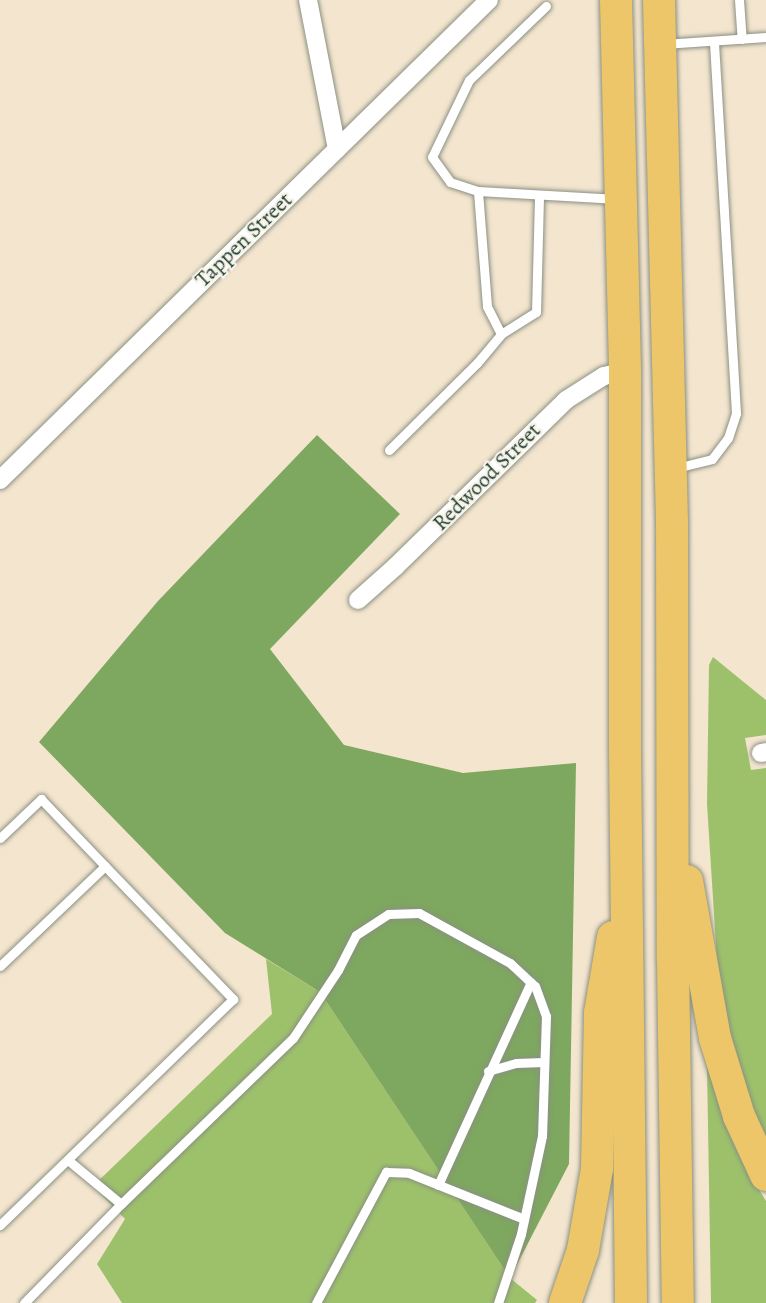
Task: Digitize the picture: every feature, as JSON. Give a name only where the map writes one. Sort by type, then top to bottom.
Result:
[{"type":"highway","points":[[616,0],[625,371],[626,856],[631,1303]]},
{"type":"highway","points":[[659,0],[670,469],[678,1303]]},
{"type":"highway","points":[[673,797],[715,1038],[739,1116],[766,1175]]},
{"type":"highway","points":[[565,1303],[583,1250],[596,1178],[600,1114],[600,1013],[626,856]]},
{"type":"street","points":[[308,0],[337,149]]},
{"type":"street","name":"Tappen Street","points":[[0,480],[489,0]]},
{"type":"street","name":"Redwood Street","points":[[358,600],[395,567],[566,400],[592,382],[625,371]]},
{"type":"lane","points":[[739,0],[742,39]]},
{"type":"lane","points":[[546,6],[469,80],[432,157],[450,182],[477,190],[620,199]]},
{"type":"lane","points":[[660,44],[766,37]]},
{"type":"lane","points":[[670,469],[712,459],[728,438],[736,413],[714,42]]},
{"type":"lane","points":[[477,190],[487,306],[501,334]]},
{"type":"lane","points":[[389,450],[477,363],[501,334],[536,312],[539,195]]},
{"type":"lane","points":[[0,838],[41,799],[233,999],[0,1225]]},
{"type":"lane","points":[[0,966],[105,866]]},
{"type":"lane","points":[[24,1303],[121,1204],[293,1038],[338,970],[356,935],[388,914],[419,914],[510,963],[535,986],[546,1016],[542,1136],[524,1219],[498,1303]]},
{"type":"lane","points":[[438,1185],[488,1071],[531,982]]},
{"type":"lane","points":[[488,1071],[516,1063],[544,1062]]},
{"type":"lane","points":[[68,1160],[121,1204]]},
{"type":"lane","points":[[316,1303],[386,1172],[409,1173],[524,1219]]},
{"type":"green space","points":[[317,435],[400,514],[270,649],[344,745],[463,773],[576,763],[569,1164],[510,1278],[320,992],[225,933],[39,742],[158,601]]},
{"type":"green space","points":[[713,657],[766,700],[766,735],[745,738],[751,770],[766,768],[766,1145],[753,1123],[719,993],[707,804],[709,665]]},
{"type":"green space","points":[[266,959],[320,992],[510,1278],[537,1300],[535,1303],[122,1303],[97,1264],[125,1219],[93,1186],[272,1014]]},
{"type":"green space","points":[[712,1066],[743,1163],[766,1201],[766,1303],[711,1303],[707,1068]]}]
